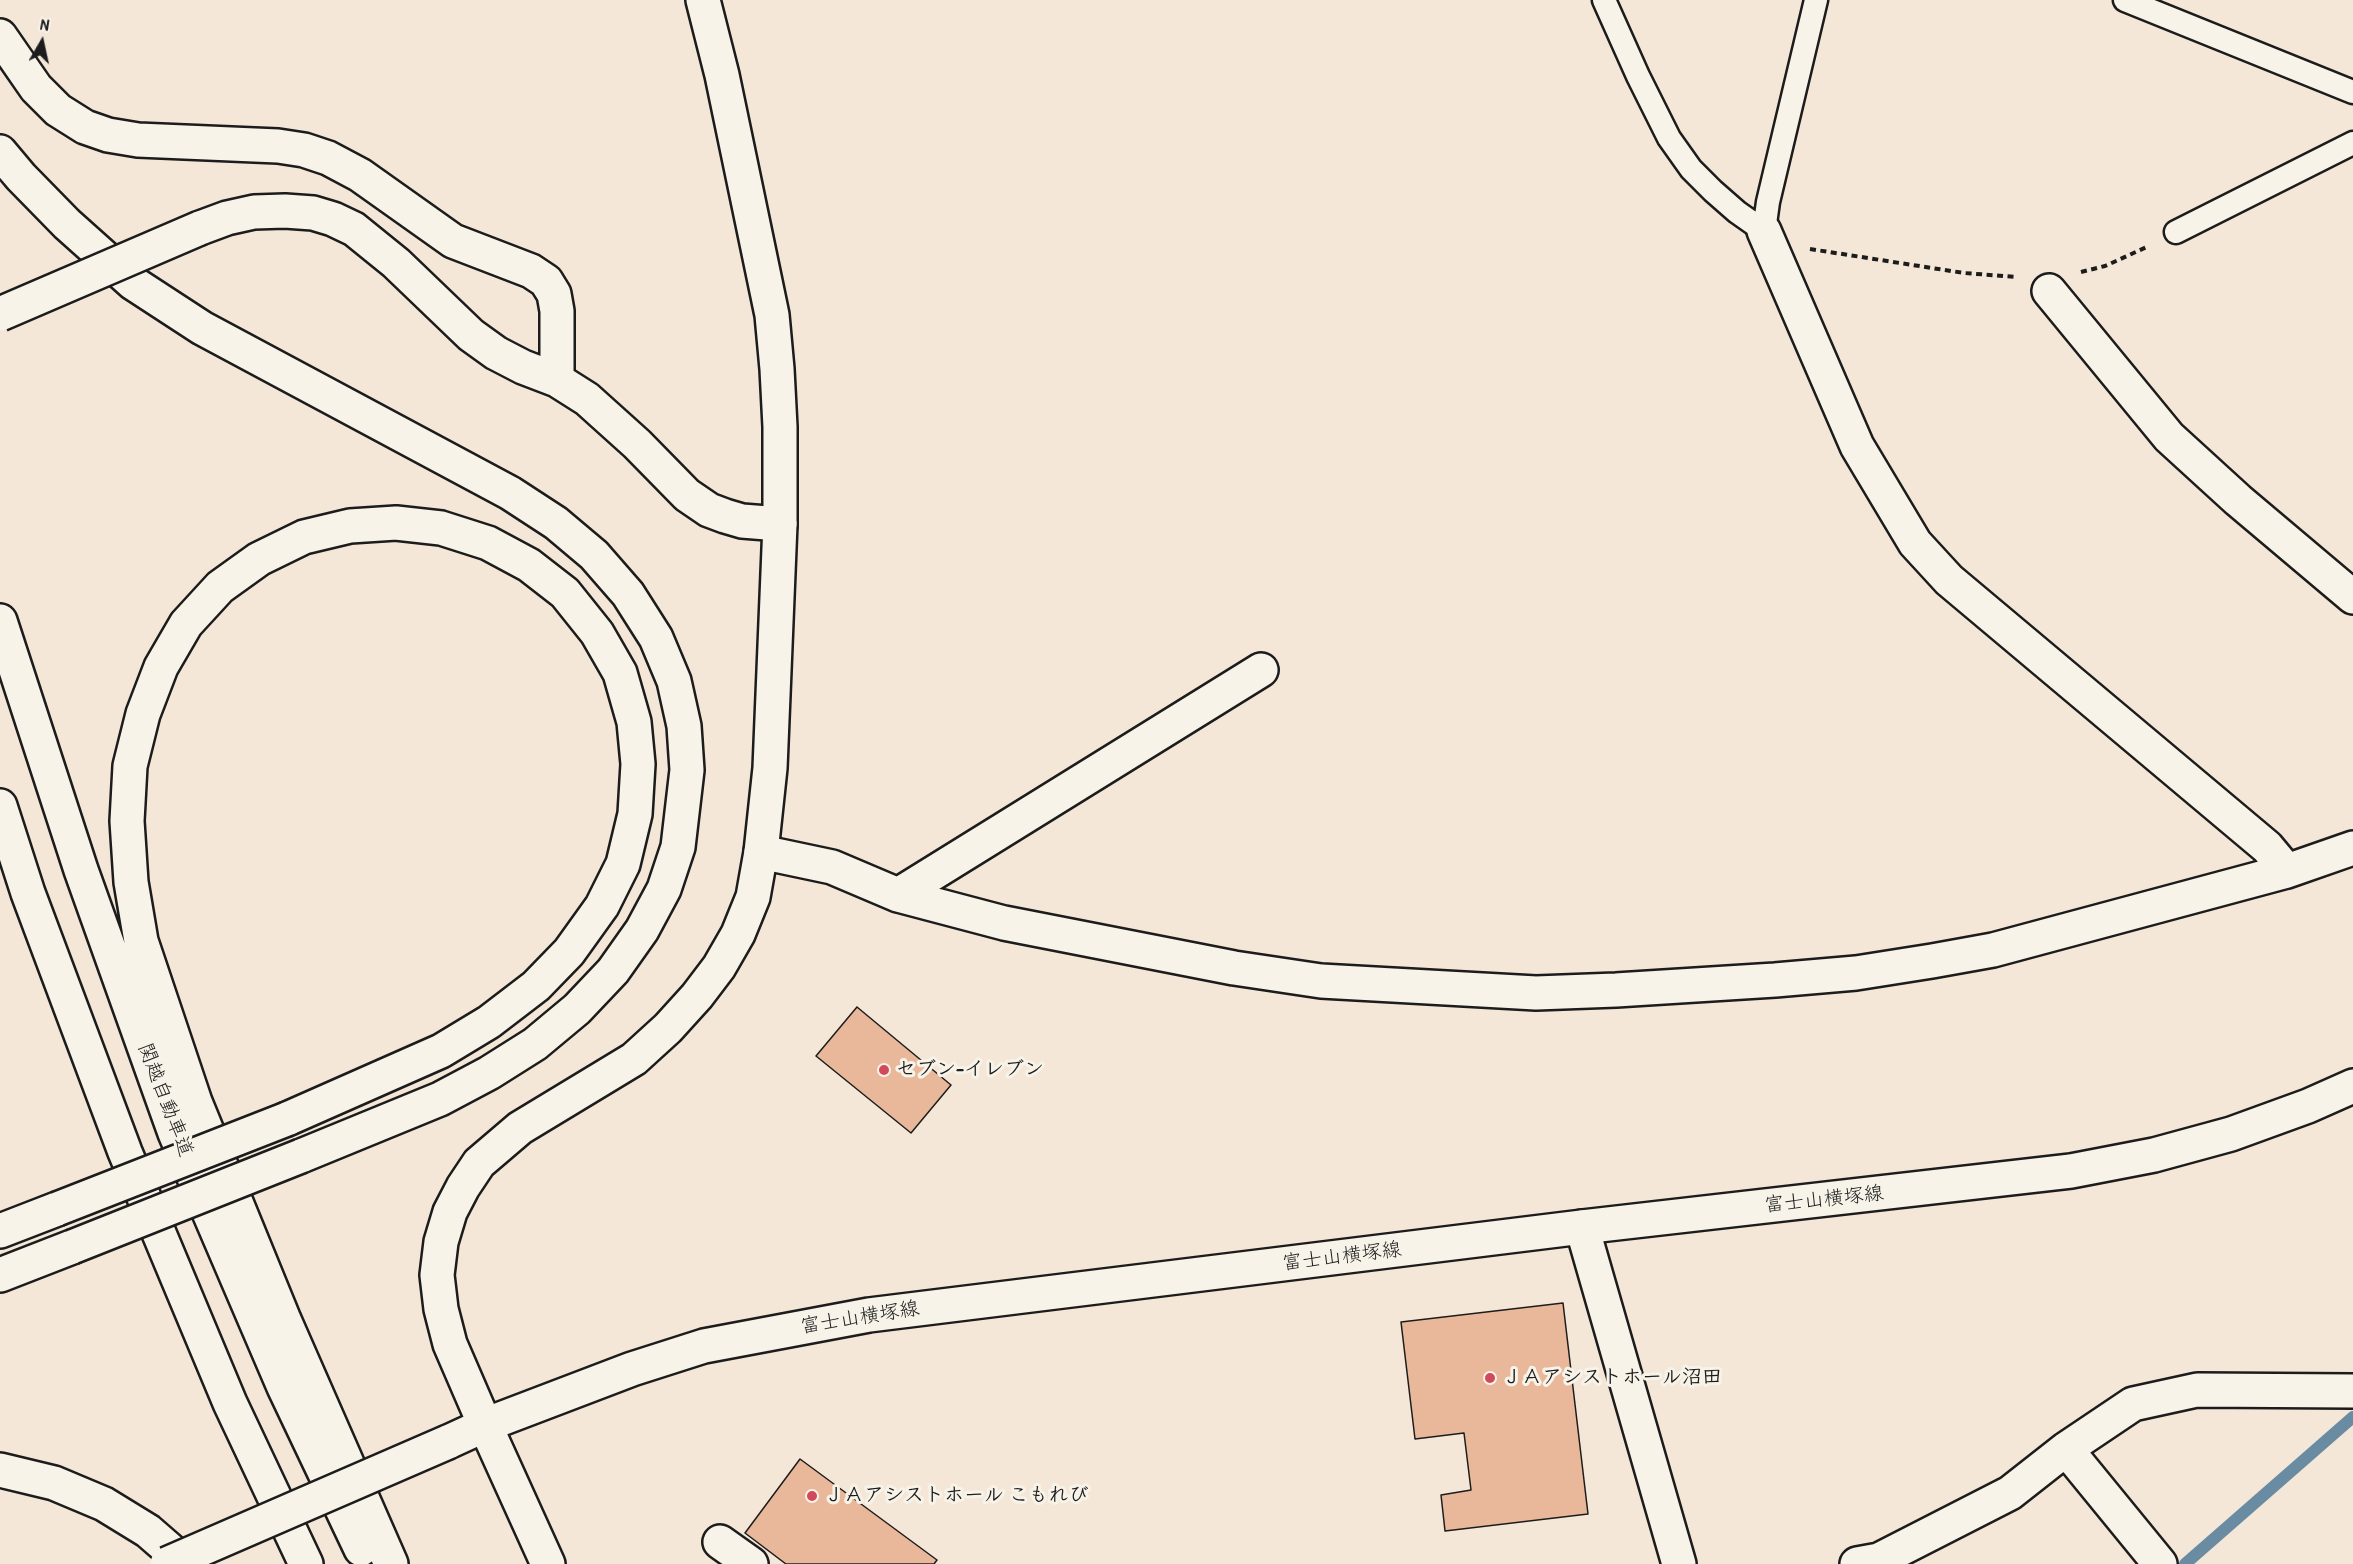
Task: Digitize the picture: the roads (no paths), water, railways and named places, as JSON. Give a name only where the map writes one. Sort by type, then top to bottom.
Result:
[{"type":"main road","points":[[548,1564],[450,1344],[441,1309],[437,1275],[441,1242],[450,1212],[479,1163],[520,1128],[634,1059],[668,1028],[719,967],[738,934],[753,897],[761,852],[770,768],[780,524],[780,427],[772,315],[722,75],[703,0]]},
{"type":"main road","points":[[0,36],[36,88],[58,110],[85,127],[108,135],[138,140],[278,146],[304,150],[328,158],[360,175],[453,241],[531,271],[546,281],[554,294],[557,311],[557,380]]},
{"type":"main road","points":[[0,152],[21,177],[68,224],[133,283],[202,328],[510,493],[556,523],[594,555],[628,594],[656,638],[674,681],[684,726],[687,770],[678,847],[664,889],[642,930],[613,971],[577,1009],[535,1044],[489,1073],[440,1099],[0,1275]]},
{"type":"main road","points":[[0,314],[200,228],[254,212],[314,213],[354,229],[376,245],[471,335],[496,353],[523,367],[557,380],[587,399],[637,444],[687,495],[709,510],[742,521],[780,524]]},
{"type":"main road","points":[[1767,238],[1857,446],[1915,543],[1949,580],[2267,847],[2287,871]]},
{"type":"main road","points":[[2062,282],[2169,437],[2238,500],[2353,597]]},
{"type":"main road","points":[[0,1231],[57,1209],[287,1119],[441,1051],[489,1022],[517,1001],[536,986],[569,952],[602,906],[623,864],[635,814],[638,764],[634,722],[620,673],[597,633],[566,593],[529,565],[488,543],[441,528],[396,522],[350,526],[304,537],[259,559],[220,587],[186,624],[161,667],[143,714],[130,766],[127,821],[131,882],[141,941],[195,1102],[284,1320],[392,1564]]},
{"type":"main road","name":"関越自動車道","points":[[0,621],[81,870],[175,1133],[284,1387],[368,1564]]},
{"type":"main road","points":[[898,895],[1261,670]]},
{"type":"main road","points":[[0,806],[28,892],[125,1152],[230,1403],[306,1564]]},
{"type":"main road","points":[[761,852],[832,867],[898,895],[1004,923],[1234,968],[1321,981],[1536,993],[1775,980],[1856,973],[1932,961],[1993,950],[2287,871],[2353,848]]},
{"type":"main road","name":"富士山横塚線","points":[[167,1564],[485,1425],[632,1369],[704,1346],[777,1330],[869,1315],[1582,1227],[1984,1182],[2091,1167],[2154,1155],[2231,1134],[2308,1106],[2353,1086]]},
{"type":"main road","points":[[1582,1227],[1679,1564]]},
{"type":"main road","points":[[1857,1564],[1879,1560],[2010,1493],[2066,1449],[2133,1404],[2197,1390],[2353,1391]]},
{"type":"main road","points":[[2066,1449],[2160,1564]]},
{"type":"main road","points":[[0,1470],[54,1483],[104,1504],[148,1531],[186,1564]]},
{"type":"main road","points":[[720,1542],[751,1564]]},
{"type":"lane","points":[[1604,0],[1669,138],[1691,169],[1767,238]]},
{"type":"lane","points":[[1767,238],[1768,202],[1816,0]]},
{"type":"lane","points":[[2125,0],[2353,92]]},
{"type":"lane","points":[[2176,232],[2353,143]]},
{"type":"waterway","points":[[2185,1564],[2353,1417]]},
{"type":"place","name":"セブン-イレブン","points":[[884,1070]]},
{"type":"place","name":"ＪＡアシストホール沼田","points":[[1490,1378]]},
{"type":"place","name":"ＪＡアシストホール こもれび","points":[[812,1496]]}]
